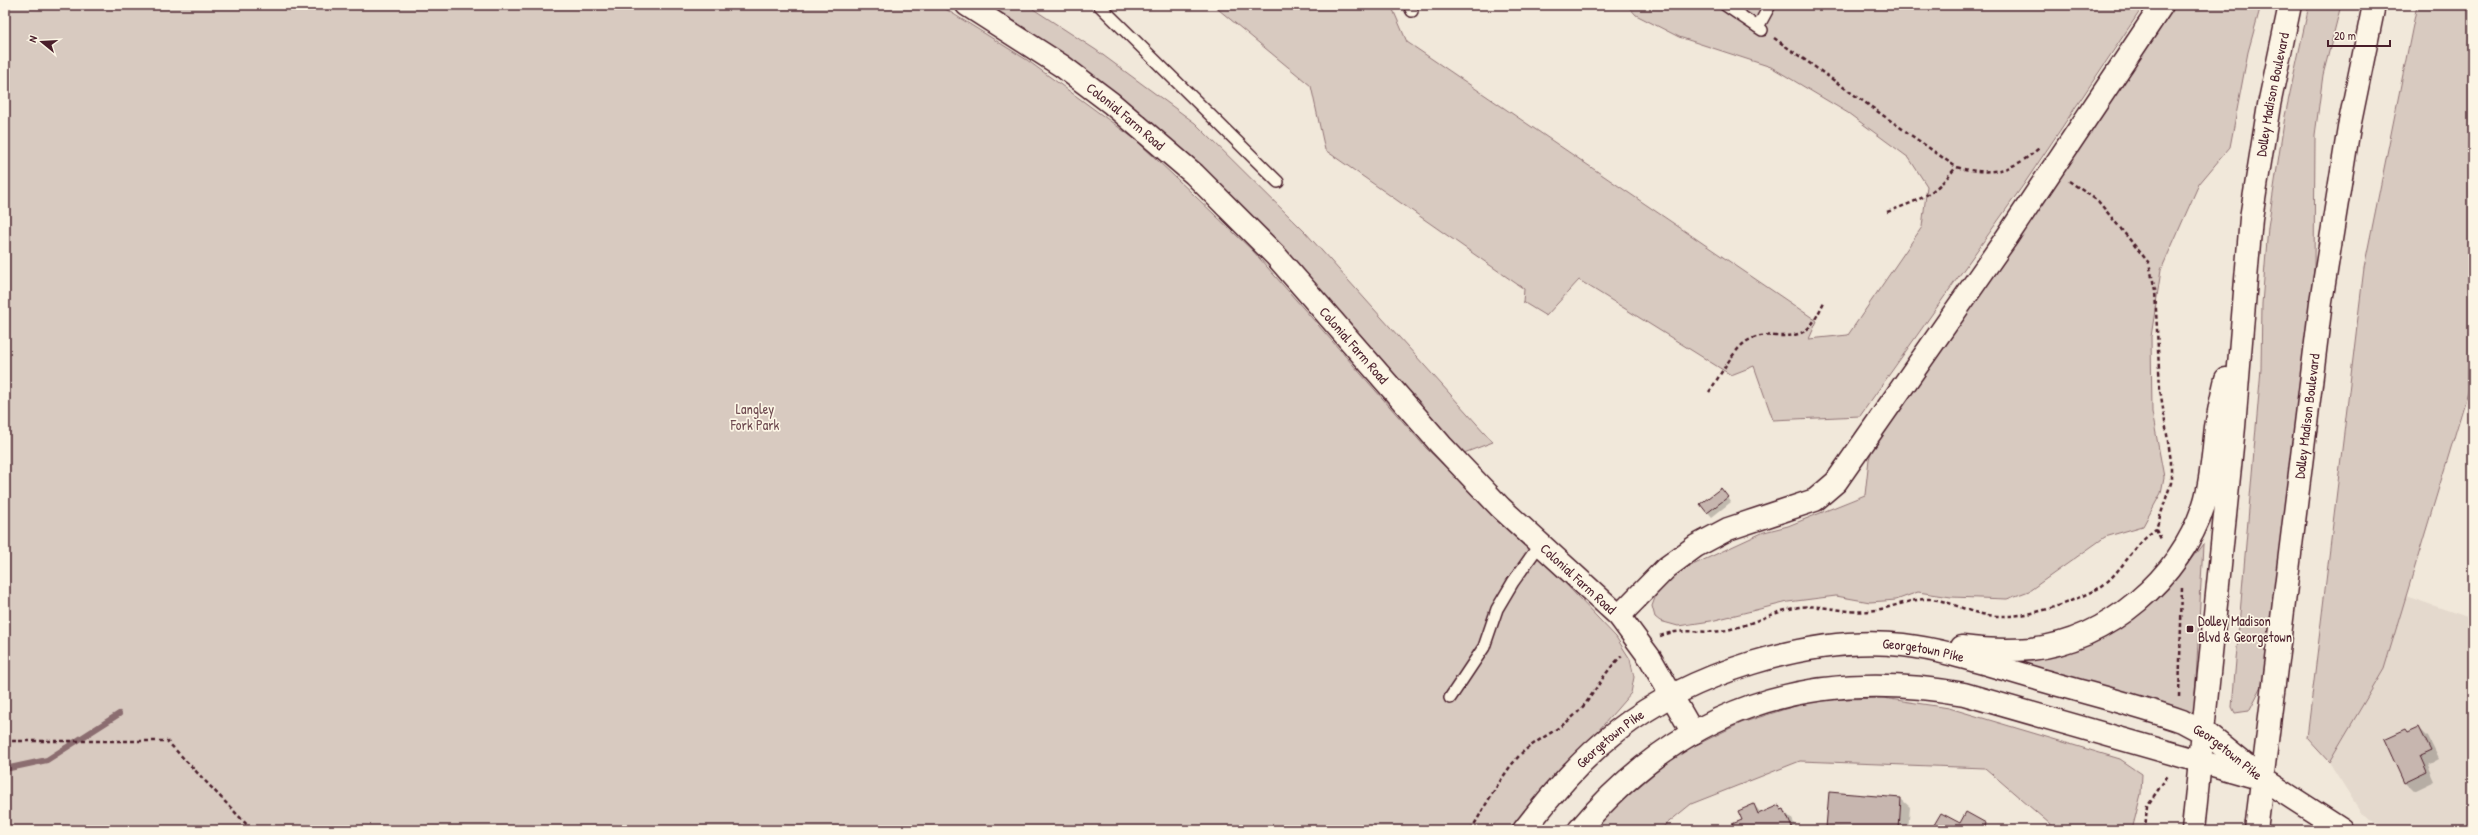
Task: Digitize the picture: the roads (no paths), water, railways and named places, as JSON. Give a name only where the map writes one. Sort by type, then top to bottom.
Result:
[{"type":"main road","name":"Colonial Farm Road","points":[[967,5],[1086,85],[1194,174],[1276,256],[1441,445],[1501,508],[1619,616],[1650,658],[1693,733]]},
{"type":"main road","points":[[1619,616],[1666,568],[1696,546],[1728,529],[1815,500],[1836,482],[2162,5]]},
{"type":"main road","name":"Dolley Madison Boulevard","points":[[2193,830],[2234,427],[2243,292],[2251,218],[2262,143],[2290,5]]},
{"type":"main road","name":"Dolley Madison Boulevard","points":[[2256,830],[2321,302],[2342,166],[2374,5]]},
{"type":"main road","points":[[1904,645],[2004,650],[2032,649],[2059,642],[2100,625],[2128,608],[2155,585],[2175,561],[2192,534],[2205,503],[2216,426],[2243,292]]},
{"type":"main road","name":"Georgetown Pike","points":[[1524,830],[1565,781],[1599,746],[1634,718],[1673,696],[1719,675],[1786,655],[1856,644],[1904,645],[1992,666],[2176,718],[2204,731],[2263,779]]},
{"type":"main road","name":"Georgetown Pike","points":[[1579,830],[1603,804],[1637,772],[1693,733],[1734,712],[1802,692],[1859,684],[1892,685],[1964,694],[2263,779]]},
{"type":"main road","points":[[2263,779],[2342,830]]},
{"type":"lane","points":[[1099,5],[1278,182]]},
{"type":"lane","points":[[1725,5],[1760,28],[1770,5]]},
{"type":"lane","points":[[1450,698],[1484,647],[1497,609],[1540,544]]},
{"type":"waterway","points":[[5,769],[47,760],[119,714]]},
{"type":"place","name":"Dolley Madison Blvd & Georgetown","points":[[2190,629]]},
{"type":"park label","name":"Langley Fork Park","points":[[755,418]]}]
